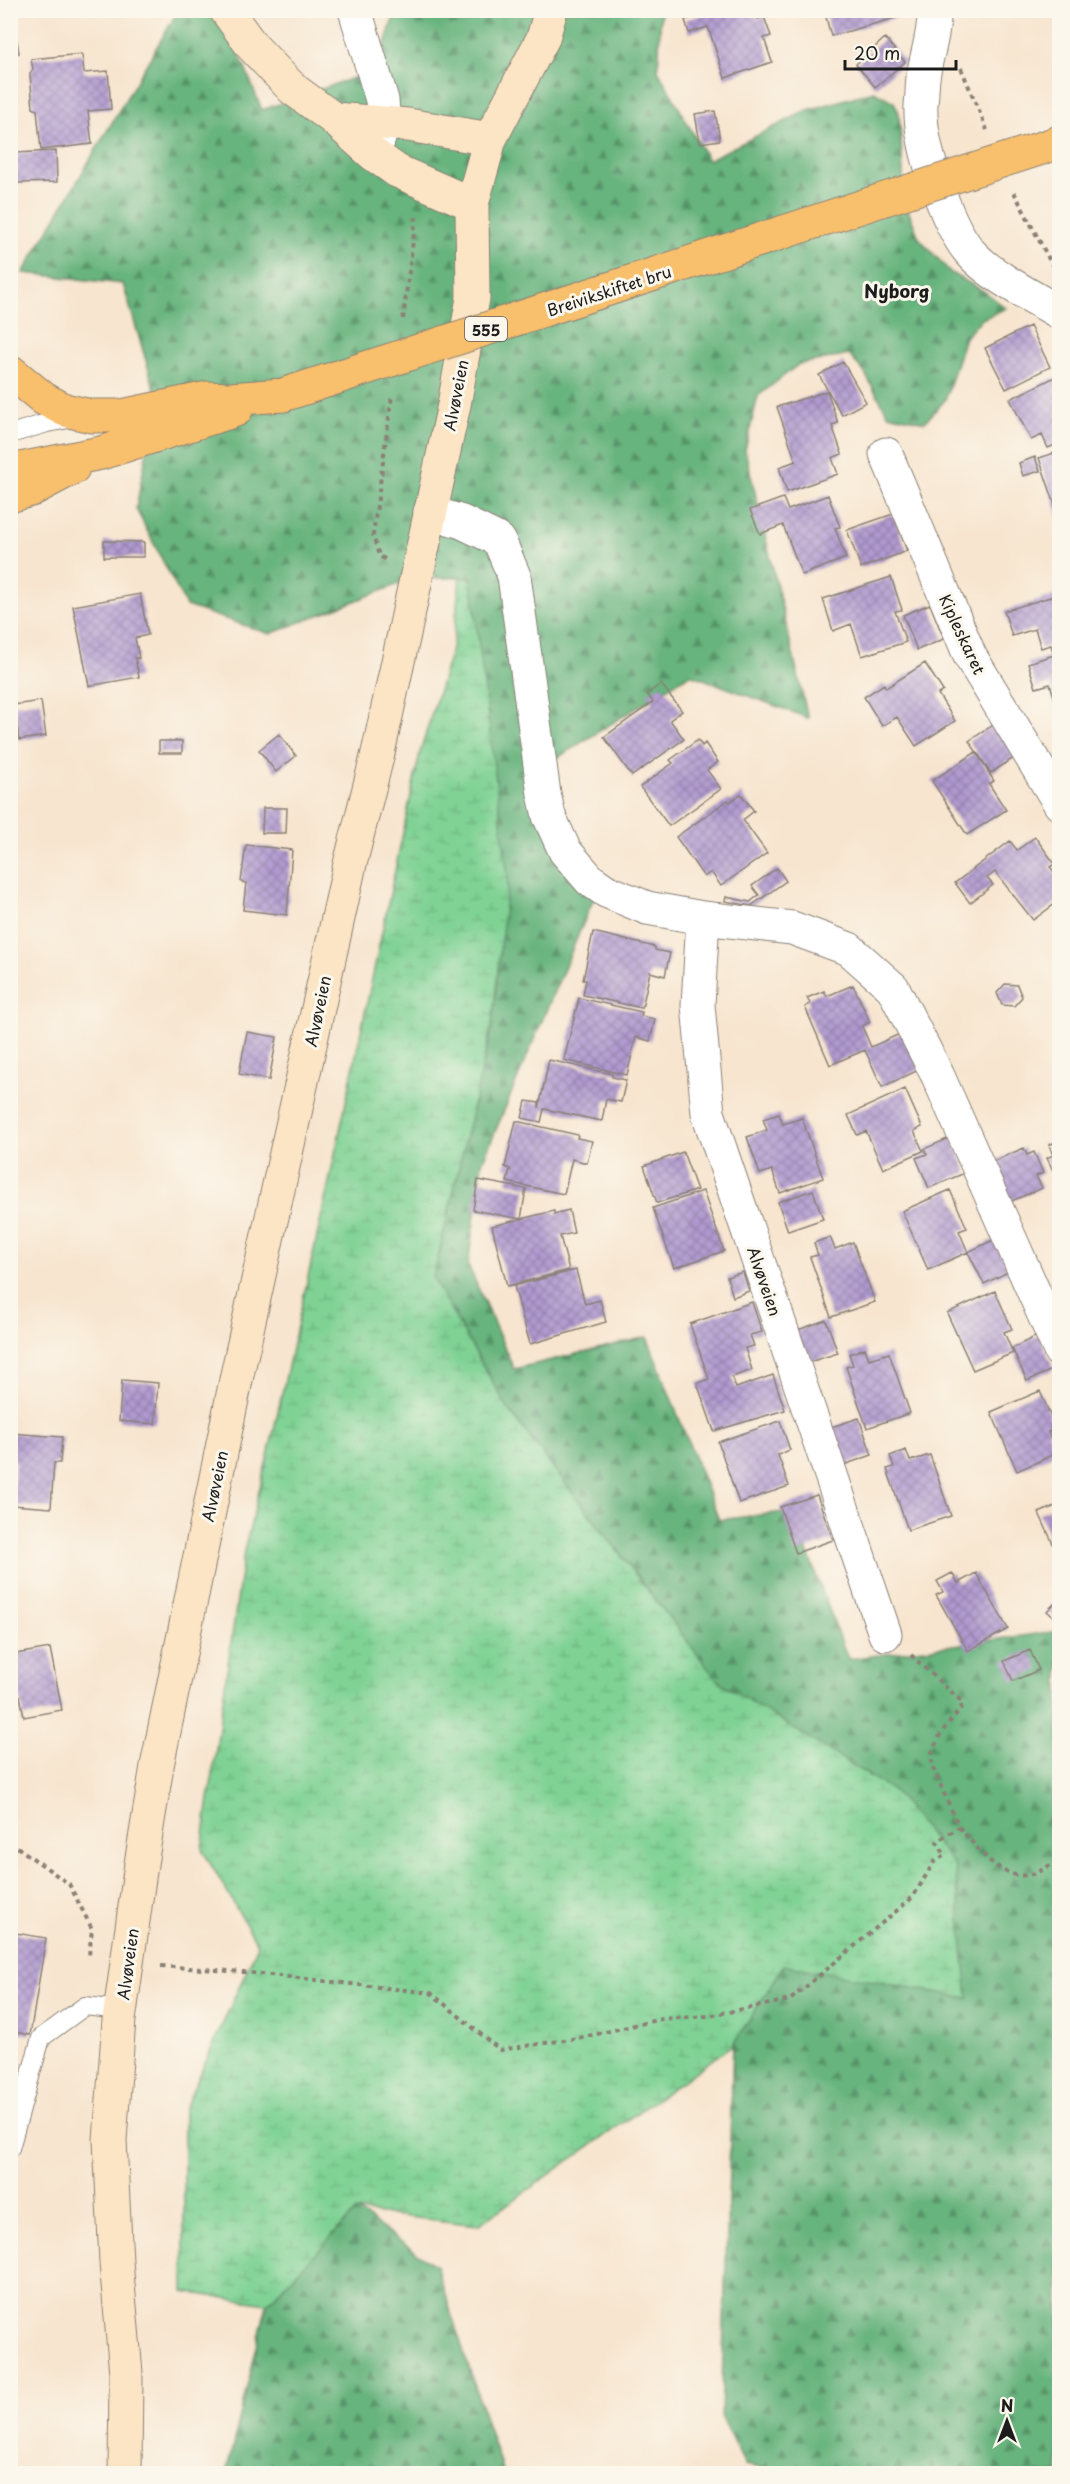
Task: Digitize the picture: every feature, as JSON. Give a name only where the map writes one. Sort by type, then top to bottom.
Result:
[{"type":"highway","name":"Breivikskiftet bru","points":[[155,423],[283,395],[1059,142]]},
{"type":"highway","name":"555","points":[[10,371],[44,399],[65,410],[91,416],[122,416],[155,423]]},
{"type":"highway","name":"555","points":[[10,496],[31,490],[155,423]]},
{"type":"highway","name":"555","points":[[10,471],[101,453]]},
{"type":"main road","points":[[226,10],[252,46],[293,89],[334,119],[373,154],[397,171],[472,204]]},
{"type":"main road","name":"Alvøveien","points":[[125,2474],[126,2373],[114,2239],[110,2140],[120,2010],[141,1864],[178,1660],[255,1293],[350,864],[378,753],[454,405],[473,298],[472,204],[490,139],[543,38],[551,10]]},
{"type":"main road","points":[[334,119],[384,123],[490,139]]},
{"type":"street","points":[[355,10],[377,80],[384,123],[373,154]]},
{"type":"street","points":[[934,10],[932,42],[923,76],[921,109],[928,158],[950,217],[970,252],[989,268],[1059,313]]},
{"type":"street","name":"Kipleskaret","points":[[886,454],[970,656],[1059,804]]},
{"type":"street","points":[[430,512],[462,522],[499,540],[514,576],[544,794],[549,816],[565,851],[590,880],[606,891],[647,908],[703,918],[792,928],[849,949],[893,988],[938,1076],[1059,1351]]},
{"type":"street","name":"Alvøveien","points":[[703,918],[698,1005],[708,1113],[885,1634]]},
{"type":"lane","name":"555","points":[[10,434],[47,423],[91,416]]},
{"type":"lane","points":[[10,2148],[41,2038],[85,2006],[120,2010]]},
{"type":"path","points":[[885,1634],[957,1695],[961,1701],[961,1708],[941,1733],[932,1752],[932,1766],[959,1827],[993,1865],[1018,1875],[1033,1874],[1059,1860]]},
{"type":"path","points":[[154,1966],[243,1972],[431,1993],[500,2050],[584,2037],[661,2019],[708,2016],[790,2000],[913,1897],[934,1862],[945,1855],[938,1842],[959,1827]]},
{"type":"path","points":[[10,1842],[69,1884],[92,1929],[85,2006]]},
{"type":"green space","points":[[661,10],[658,70],[708,160],[808,110],[874,91],[894,102],[899,113],[905,202],[919,238],[951,273],[985,292],[1006,308],[982,319],[965,337],[945,400],[925,422],[888,414],[864,372],[849,355],[799,364],[758,396],[745,450],[808,718],[690,674],[544,766],[596,893],[482,1163],[468,1265],[514,1369],[647,1337],[719,1520],[792,1511],[848,1659],[1059,1631],[1059,2473],[786,2473],[745,2465],[721,2416],[733,2045],[784,1964],[968,1998],[718,1681],[508,1409],[433,1279],[492,1025],[471,580],[460,577],[409,580],[270,634],[186,606],[136,509],[157,397],[123,284],[23,273],[178,11],[222,11],[262,110],[376,70],[396,11]]},
{"type":"green space","points":[[460,577],[471,579],[508,878],[492,1025],[433,1279],[508,1409],[718,1681],[895,1792],[955,1866],[968,1998],[784,1965],[733,2045],[478,2225],[356,2211],[267,2304],[184,2292],[184,2110],[258,1945],[202,1849],[244,1551],[269,1452],[328,1187],[420,753],[453,644]]},
{"type":"green space","points":[[356,2210],[436,2266],[503,2473],[226,2474],[267,2304]]},
{"type":"building","points":[[703,10],[755,10],[758,19],[764,17],[771,36],[764,38],[772,62],[725,78],[708,27],[689,33],[685,20],[704,14]]},
{"type":"building","points":[[824,10],[897,10],[899,17],[831,36]]},
{"type":"building","points":[[885,38],[905,62],[875,87],[856,64]]},
{"type":"building","points":[[17,40],[19,53],[10,54],[10,41]]},
{"type":"building","points":[[82,54],[84,73],[108,71],[111,109],[88,111],[92,144],[41,150],[37,110],[33,108],[31,59]]},
{"type":"building","points":[[715,111],[720,140],[700,143],[695,114]]},
{"type":"building","points":[[56,151],[57,182],[15,183],[14,153]]},
{"type":"building","points":[[1030,326],[1050,367],[1006,389],[985,348]]},
{"type":"building","points":[[843,362],[866,402],[842,415],[819,375]]},
{"type":"building","points":[[1055,377],[1060,386],[1060,443],[1048,448],[1042,435],[1031,440],[1010,399]]},
{"type":"building","points":[[827,391],[838,423],[832,425],[842,454],[832,458],[838,474],[787,492],[779,467],[796,461],[777,407]]},
{"type":"building","points":[[1060,451],[1060,517],[1059,517],[1039,458]]},
{"type":"building","points":[[1035,457],[1040,471],[1023,476],[1019,463]]},
{"type":"building","points":[[828,495],[840,527],[835,528],[846,558],[802,575],[783,525],[760,534],[750,510],[783,498],[788,510]]},
{"type":"building","points":[[893,514],[907,551],[861,568],[847,530]]},
{"type":"building","points":[[104,541],[144,542],[144,557],[104,557]]},
{"type":"building","points":[[891,577],[902,610],[895,611],[906,642],[862,656],[851,624],[833,631],[823,599]]},
{"type":"building","points":[[140,594],[148,635],[135,638],[139,658],[135,658],[139,677],[89,686],[73,606]]},
{"type":"building","points":[[1060,594],[1060,702],[1056,703],[1050,684],[1036,688],[1028,663],[1054,655],[1051,645],[1041,648],[1035,629],[1012,636],[1004,611]]},
{"type":"building","points":[[930,604],[944,639],[917,650],[903,615]]},
{"type":"building","points":[[925,663],[943,691],[938,694],[955,721],[916,746],[897,717],[882,726],[864,697],[884,684],[886,688]]},
{"type":"building","points":[[661,684],[682,711],[670,720],[684,739],[632,776],[604,737],[653,702],[647,694]]},
{"type":"building","points":[[41,701],[46,736],[19,740],[14,705]]},
{"type":"building","points":[[996,723],[1017,756],[991,773],[969,741]]},
{"type":"building","points":[[279,734],[296,756],[276,772],[259,750]]},
{"type":"building","points":[[698,740],[702,746],[705,743],[718,762],[707,770],[721,789],[669,826],[640,787],[673,763],[670,760]]},
{"type":"building","points":[[159,741],[182,741],[182,753],[159,753]]},
{"type":"building","points":[[976,752],[994,781],[989,784],[1006,810],[967,835],[932,781]]},
{"type":"building","points":[[741,794],[754,811],[743,820],[767,853],[721,886],[711,872],[704,877],[676,837],[728,800],[730,802]]},
{"type":"building","points":[[263,808],[287,808],[286,833],[262,833]]},
{"type":"building","points":[[1035,837],[1055,864],[1050,867],[1060,879],[1060,900],[1033,920],[995,872],[987,878],[993,885],[970,903],[955,883],[1010,841],[1017,850]]},
{"type":"building","points":[[246,845],[292,850],[287,915],[243,910],[246,883],[241,882]]},
{"type":"building","points":[[777,868],[786,881],[751,906],[725,901],[726,897],[750,902],[759,895],[752,886]]},
{"type":"building","points":[[593,932],[655,947],[655,950],[670,953],[665,976],[650,972],[642,1008],[583,995],[586,980],[583,980]]},
{"type":"building","points":[[1005,984],[1017,985],[1022,997],[1014,1006],[1002,1005],[997,993]]},
{"type":"building","points":[[853,985],[870,1022],[862,1026],[871,1047],[904,1032],[921,1069],[882,1087],[865,1050],[830,1065],[805,1007],[810,1004],[807,998],[824,991],[827,996]]},
{"type":"building","points":[[579,998],[642,1012],[641,1016],[655,1019],[650,1041],[636,1037],[627,1075],[564,1060]]},
{"type":"building","points":[[247,1032],[277,1037],[269,1080],[239,1074]]},
{"type":"building","points":[[549,1060],[612,1074],[612,1077],[626,1080],[621,1102],[606,1099],[602,1121],[544,1109],[541,1122],[522,1118],[526,1101],[539,1103],[539,1108]]},
{"type":"building","points":[[905,1089],[922,1127],[914,1131],[923,1151],[883,1169],[866,1131],[857,1135],[848,1115]]},
{"type":"building","points":[[779,1114],[783,1124],[802,1118],[823,1178],[780,1193],[772,1170],[760,1174],[747,1137],[767,1130],[763,1119]]},
{"type":"building","points":[[516,1121],[578,1135],[577,1138],[592,1141],[587,1163],[572,1159],[564,1194],[507,1182],[510,1169],[505,1167]]},
{"type":"building","points":[[952,1137],[967,1172],[929,1188],[916,1158],[927,1154],[924,1149]]},
{"type":"building","points":[[1060,1140],[1060,1185],[1047,1158],[1053,1155],[1049,1145]]},
{"type":"building","points":[[1024,1148],[1027,1155],[1034,1152],[1043,1173],[1036,1176],[1042,1188],[1007,1203],[989,1163]]},
{"type":"building","points":[[683,1152],[697,1190],[657,1203],[644,1166]]},
{"type":"building","points":[[478,1180],[526,1189],[521,1219],[473,1210]]},
{"type":"building","points":[[813,1190],[823,1219],[788,1231],[778,1202]]},
{"type":"building","points":[[950,1190],[967,1228],[959,1231],[968,1252],[928,1270],[902,1211]]},
{"type":"building","points":[[703,1191],[724,1251],[674,1268],[653,1208]]},
{"type":"building","points":[[569,1210],[574,1233],[560,1236],[569,1270],[507,1286],[492,1226],[554,1211],[554,1214]]},
{"type":"building","points":[[830,1237],[835,1249],[853,1242],[875,1302],[831,1317],[810,1257],[818,1255],[814,1243]]},
{"type":"building","points":[[995,1239],[1010,1271],[984,1284],[968,1252]]},
{"type":"building","points":[[576,1270],[585,1304],[600,1300],[606,1322],[530,1344],[514,1286]]},
{"type":"building","points":[[743,1272],[749,1291],[733,1297],[727,1277]]},
{"type":"building","points":[[995,1291],[1012,1329],[1004,1332],[1013,1353],[973,1370],[947,1313]]},
{"type":"building","points":[[752,1302],[762,1332],[750,1335],[754,1346],[745,1348],[752,1370],[732,1377],[736,1388],[773,1375],[785,1410],[714,1431],[697,1383],[709,1379],[690,1324]]},
{"type":"building","points":[[826,1320],[838,1353],[803,1364],[792,1332]]},
{"type":"building","points":[[1039,1335],[1054,1369],[1027,1381],[1012,1348]]},
{"type":"building","points":[[865,1348],[869,1359],[889,1353],[910,1413],[867,1428],[846,1367],[853,1365],[849,1354]]},
{"type":"building","points":[[122,1380],[158,1383],[155,1424],[119,1421]]},
{"type":"building","points":[[1040,1391],[1056,1429],[1048,1432],[1057,1453],[1017,1471],[991,1412]]},
{"type":"building","points":[[859,1418],[872,1455],[838,1467],[825,1429]]},
{"type":"building","points":[[780,1421],[790,1450],[778,1455],[789,1486],[739,1503],[718,1442]]},
{"type":"building","points":[[10,1433],[62,1437],[60,1463],[54,1463],[51,1508],[12,1505],[15,1461],[10,1460]]},
{"type":"building","points":[[906,1450],[910,1461],[930,1455],[951,1516],[908,1530],[887,1469],[894,1467],[890,1456]]},
{"type":"building","points":[[817,1495],[833,1540],[796,1553],[780,1507]]},
{"type":"building","points":[[1060,1504],[1060,1559],[1039,1513]]},
{"type":"building","points":[[952,1573],[958,1583],[976,1573],[1008,1629],[968,1651],[936,1595],[943,1592],[937,1581]]},
{"type":"building","points":[[1060,1598],[1060,1623],[1047,1611]]},
{"type":"building","points":[[50,1648],[62,1710],[24,1717],[20,1696],[10,1698],[10,1655]]},
{"type":"building","points":[[1030,1650],[1039,1670],[1013,1681],[1004,1661]]},
{"type":"building","points":[[10,1932],[46,1938],[30,2035],[10,2031]]},
{"type":"district","name":"Nyborg","points":[[897,290]]}]
